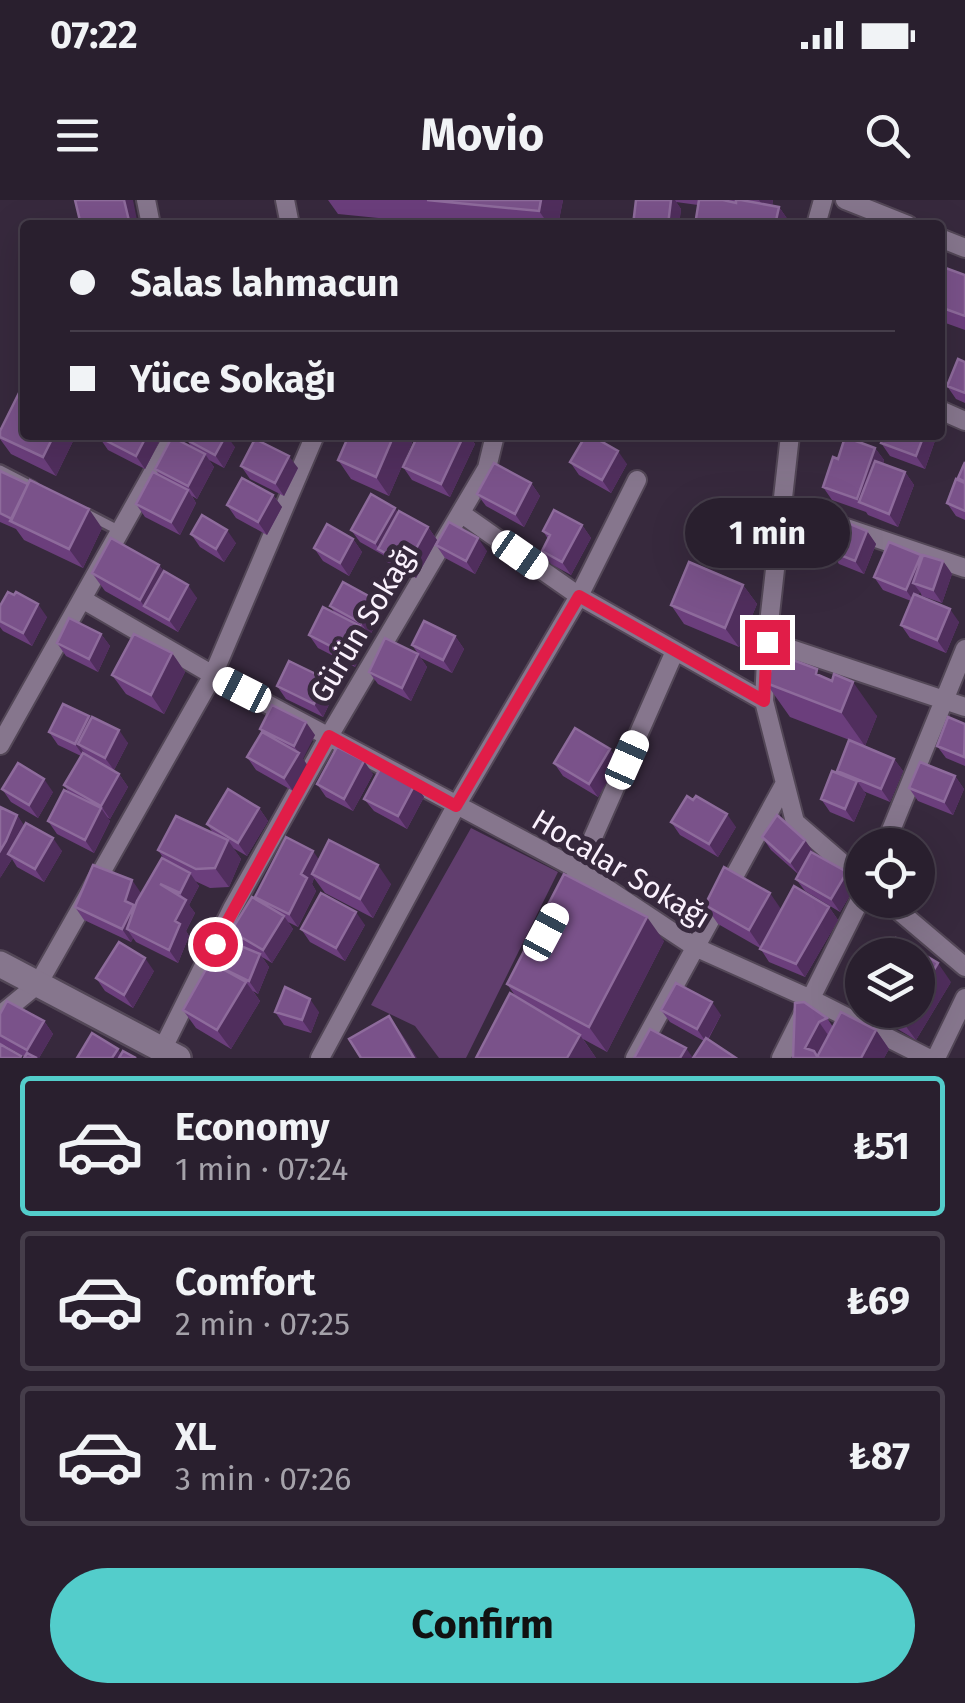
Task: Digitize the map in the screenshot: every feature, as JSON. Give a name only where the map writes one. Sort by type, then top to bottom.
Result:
[{"type":"main road","points":[[0,964],[170,1054]]},
{"type":"street","points":[[845,200],[895,220]]},
{"type":"street","points":[[0,745],[171,440]]},
{"type":"street","points":[[0,1015],[38,984],[213,676],[314,440]]},
{"type":"street","name":"Gürün Sokağı","points":[[170,1054],[232,909],[329,736],[462,514],[487,468],[493,440]]},
{"type":"street","points":[[790,440],[764,701],[795,822],[845,865]]},
{"type":"street","points":[[320,1058],[456,806],[579,596],[637,480]]},
{"type":"street","points":[[784,508],[965,568]]},
{"type":"street","points":[[462,514],[579,596],[764,701]]},
{"type":"street","name":"Hocalar Sokağı","points":[[82,599],[213,676],[456,806],[695,948],[813,1000],[928,1058]]},
{"type":"street","points":[[767,642],[965,707]]},
{"type":"street","points":[[892,828],[965,649]]},
{"type":"street","points":[[575,878],[675,651]]},
{"type":"street","points":[[635,1058],[785,782]]},
{"type":"street","points":[[781,1058],[852,918]]},
{"type":"street","points":[[907,918],[965,967]]},
{"type":"street","points":[[936,1058],[965,998]]},
{"type":"lane","points":[[0,470],[52,496]]},
{"type":"lane","points":[[68,505],[120,531]]},
{"type":"shaded area","points":[[471,828],[558,872],[466,1058],[439,1058],[415,1026],[371,1005]]},
{"type":"building","points":[[75,200],[124,200],[129,220],[80,220]]},
{"type":"building","points":[[427,200],[541,200],[539,211]]},
{"type":"building","points":[[636,200],[671,200],[669,220],[634,220]]},
{"type":"building","points":[[699,200],[741,200],[779,207],[776,220],[696,220]]},
{"type":"building","points":[[945,268],[965,275],[965,316],[945,309]]},
{"type":"building","points":[[958,359],[965,362],[965,393],[947,386]]},
{"type":"building","points":[[20,391],[20,440],[52,440],[43,457],[0,437]]},
{"type":"building","points":[[105,440],[144,440],[136,456]]},
{"type":"building","points":[[170,440],[205,454],[188,486],[155,469]]},
{"type":"building","points":[[187,440],[223,440],[215,455]]},
{"type":"building","points":[[254,440],[289,456],[275,483],[241,466]]},
{"type":"building","points":[[347,440],[392,440],[376,477],[338,460]]},
{"type":"building","points":[[416,440],[462,440],[441,484],[403,467]]},
{"type":"building","points":[[583,440],[599,440],[618,451],[602,480],[570,462]]},
{"type":"building","points":[[844,440],[875,448],[857,499],[823,487],[833,457],[838,459]]},
{"type":"building","points":[[882,440],[922,440],[916,456],[881,443]]},
{"type":"building","points":[[875,461],[905,472],[889,514],[859,502]]},
{"type":"building","points":[[965,462],[965,482],[958,478]]},
{"type":"building","points":[[494,463],[531,483],[515,514],[477,494]]},
{"type":"building","points":[[0,471],[28,484],[12,519],[0,513]]},
{"type":"building","points":[[153,472],[188,490],[171,522],[136,504]]},
{"type":"building","points":[[242,478],[273,495],[258,522],[227,505]]},
{"type":"building","points":[[956,479],[965,483],[965,511],[947,503]]},
{"type":"building","points":[[30,480],[89,509],[69,549],[10,521]]},
{"type":"building","points":[[371,494],[395,508],[375,543],[351,530]]},
{"type":"building","points":[[554,510],[582,525],[562,562],[542,551],[550,535],[543,531]]},
{"type":"building","points":[[399,511],[428,527],[407,565],[378,549]]},
{"type":"building","points":[[202,515],[227,530],[216,549],[191,534]]},
{"type":"building","points":[[843,521],[867,531],[855,561],[830,551]]},
{"type":"building","points":[[449,522],[478,538],[466,561],[436,545]]},
{"type":"building","points":[[327,524],[353,539],[340,563],[314,548]]},
{"type":"building","points":[[111,538],[159,565],[140,600],[92,573]]},
{"type":"building","points":[[889,542],[921,555],[906,590],[874,577]]},
{"type":"building","points":[[923,555],[943,561],[933,590],[913,583]]},
{"type":"building","points":[[689,562],[743,585],[725,628],[671,605]]},
{"type":"building","points":[[164,571],[188,585],[169,620],[144,606]]},
{"type":"building","points":[[343,582],[374,599],[361,623],[330,606]]},
{"type":"building","points":[[8,592],[38,604],[23,633],[0,621],[0,606]]},
{"type":"building","points":[[914,594],[950,609],[937,640],[901,625]]},
{"type":"building","points":[[323,607],[360,626],[346,654],[309,635]]},
{"type":"building","points":[[69,618],[101,634],[89,659],[57,643]]},
{"type":"building","points":[[424,621],[455,636],[443,660],[412,645]]},
{"type":"building","points":[[134,634],[172,653],[151,695],[112,675]]},
{"type":"building","points":[[385,638],[418,654],[402,688],[369,672]]},
{"type":"building","points":[[777,654],[817,669],[816,674],[832,681],[834,674],[853,682],[841,712],[766,683]]},
{"type":"building","points":[[289,661],[326,679],[314,704],[277,686]]},
{"type":"building","points":[[63,704],[89,716],[75,744],[49,732]]},
{"type":"building","points":[[272,705],[306,722],[294,746],[260,729]]},
{"type":"building","points":[[92,717],[119,730],[105,758],[78,744]]},
{"type":"building","points":[[948,717],[965,724],[964,757],[937,746]]},
{"type":"building","points":[[575,728],[610,749],[589,784],[554,763]]},
{"type":"building","points":[[262,732],[299,753],[284,778],[247,757]]},
{"type":"building","points":[[849,740],[894,759],[881,789],[837,771]]},
{"type":"building","points":[[337,747],[364,761],[344,799],[317,784]]},
{"type":"building","points":[[83,753],[119,774],[101,806],[64,785]]},
{"type":"building","points":[[920,762],[955,776],[944,802],[909,788]]},
{"type":"building","points":[[18,763],[44,779],[29,805],[2,789]]},
{"type":"building","points":[[381,767],[415,784],[398,816],[364,799]]},
{"type":"building","points":[[832,771],[857,781],[845,809],[821,799]]},
{"type":"building","points":[[228,789],[259,808],[238,843],[207,824]]},
{"type":"building","points":[[64,790],[101,808],[85,840],[48,821]]},
{"type":"building","points":[[687,796],[693,800],[696,796],[727,814],[709,844],[671,822]]},
{"type":"building","points":[[0,807],[17,815],[0,851]]},
{"type":"building","points":[[777,815],[805,840],[790,862],[762,837]]},
{"type":"building","points":[[176,816],[228,840],[215,868],[196,869],[158,850]]},
{"type":"building","points":[[26,823],[53,838],[35,869],[8,854]]},
{"type":"building","points":[[286,837],[313,851],[301,874],[307,878],[289,914],[255,897]]},
{"type":"building","points":[[329,840],[378,865],[360,899],[312,874]]},
{"type":"building","points":[[811,852],[845,871],[831,899],[796,879]]},
{"type":"building","points":[[162,858],[190,873],[180,893],[160,884],[186,900],[175,921],[180,924],[169,950],[127,929],[137,901]]},
{"type":"building","points":[[93,865],[132,880],[125,901],[134,905],[122,929],[75,907]]},
{"type":"building","points":[[724,867],[770,893],[749,930],[705,905]]},
{"type":"building","points":[[564,874],[647,917],[589,1027],[507,984]]},
{"type":"building","points":[[794,886],[829,907],[796,964],[760,949]]},
{"type":"building","points":[[321,893],[356,912],[336,948],[301,929]]},
{"type":"building","points":[[252,897],[284,916],[263,950],[231,931]]},
{"type":"building","points":[[224,939],[260,954],[249,981],[214,964]]},
{"type":"building","points":[[119,942],[145,958],[124,995],[96,978]]},
{"type":"building","points":[[210,962],[246,982],[217,1030],[183,1010]]},
{"type":"building","points":[[676,983],[712,1002],[697,1029],[661,1010]]},
{"type":"building","points":[[285,987],[310,999],[302,1020],[275,1012]]},
{"type":"building","points":[[510,993],[580,1035],[567,1058],[476,1058]]},
{"type":"building","points":[[7,1001],[44,1021],[27,1050],[0,1035],[0,1014]]},
{"type":"building","points":[[804,1002],[827,1018],[819,1022],[805,1048],[814,1051],[818,1058],[793,1058],[795,1003]]},
{"type":"building","points":[[841,1012],[845,1014],[845,1028],[876,1030],[861,1058],[817,1057]]},
{"type":"building","points":[[389,1016],[414,1058],[361,1058],[349,1039]]},
{"type":"building","points":[[650,1029],[686,1048],[680,1058],[634,1058]]},
{"type":"building","points":[[92,1033],[118,1049],[112,1058],[77,1058]]},
{"type":"building","points":[[706,1038],[736,1058],[693,1058]]},
{"type":"building","points":[[0,1044],[21,1056],[20,1058],[0,1058]]},
{"type":"route","points":[[215,944],[329,736],[456,806],[579,596],[764,701],[767,642]]}]
